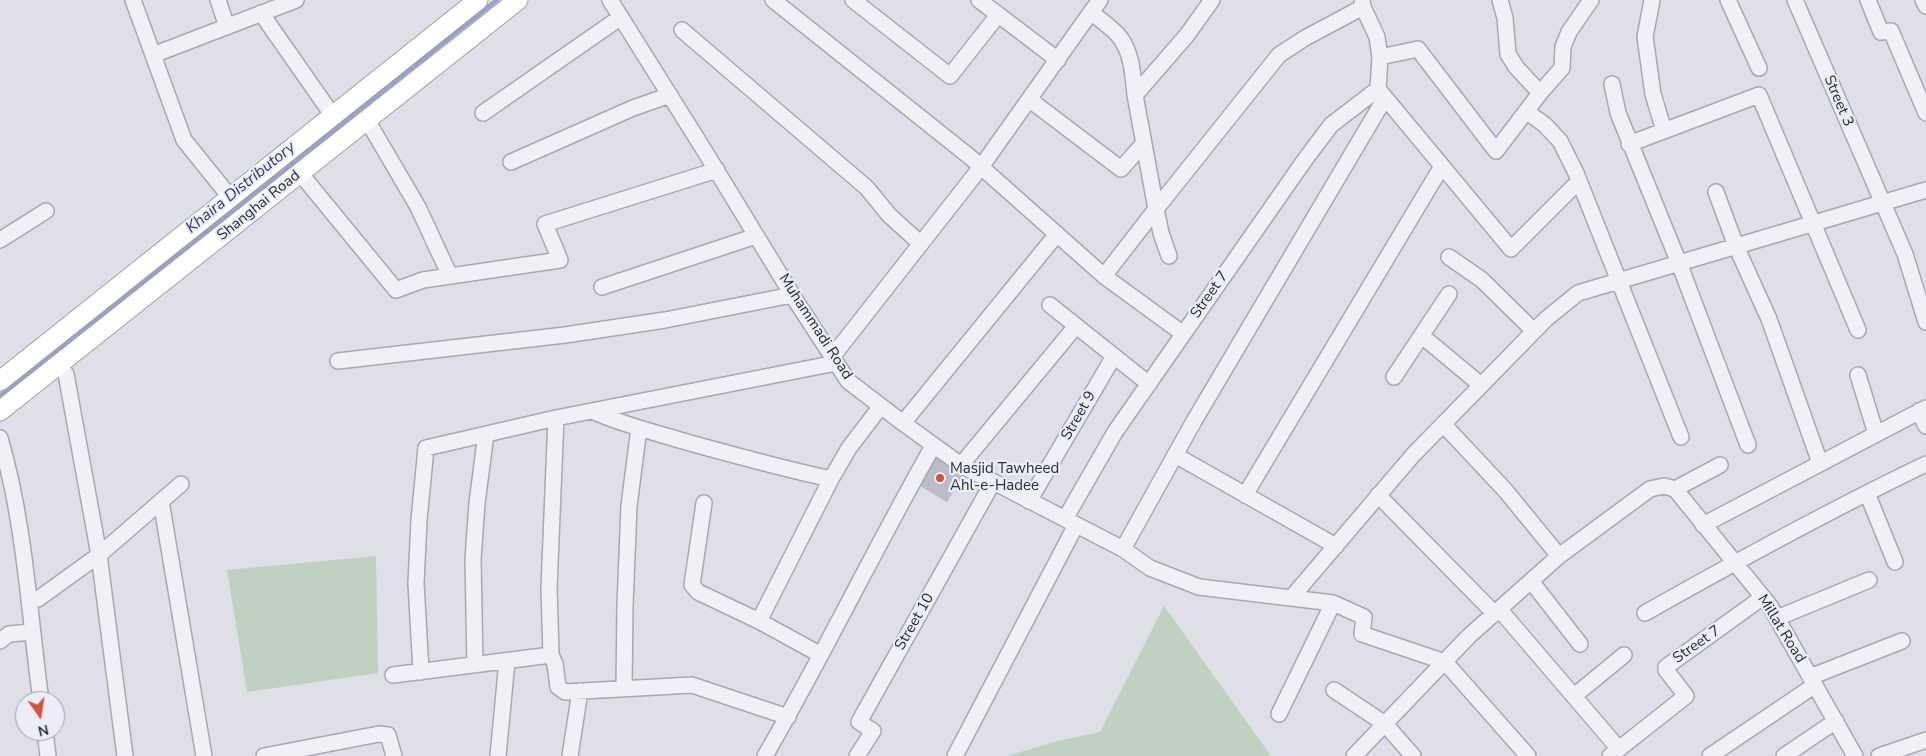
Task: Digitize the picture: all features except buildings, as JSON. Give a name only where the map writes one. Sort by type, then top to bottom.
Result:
[{"type":"main road","name":"Shanghai Road","points":[[2,376],[478,0]]},
{"type":"main road","name":"Shanghai Road","points":[[0,411],[518,0]]},
{"type":"street","points":[[133,0],[184,140],[230,197]]},
{"type":"street","points":[[218,0],[227,27]]},
{"type":"street","points":[[153,55],[296,0]]},
{"type":"street","name":"Muhammadi Road","points":[[610,0],[848,381],[961,465],[1123,549],[1150,568],[1199,587],[1333,603],[1364,617],[1362,634],[1445,662]]},
{"type":"street","points":[[773,0],[981,167],[1104,276],[1182,333]]},
{"type":"street","points":[[853,0],[950,76],[998,15]]},
{"type":"street","points":[[979,0],[1058,60]]},
{"type":"street","points":[[421,672],[416,583],[419,520],[426,448],[556,418],[834,360],[981,167],[1100,0]]},
{"type":"street","points":[[1135,95],[1187,34],[1212,0]]},
{"type":"street","points":[[1500,0],[1505,18],[1508,54],[1516,67],[1540,93]]},
{"type":"street","points":[[1380,57],[1418,49],[1496,151],[1540,93],[1562,68],[1563,47],[1569,32],[1591,0]]},
{"type":"street","points":[[1652,0],[1645,36],[1653,94],[1664,131]]},
{"type":"street","points":[[1728,0],[1759,68]]},
{"type":"street","name":"Street 3","points":[[1795,0],[1881,203],[1905,254],[1926,322]]},
{"type":"street","points":[[1868,0],[1881,32],[1891,31],[1926,112]]},
{"type":"street","points":[[1923,0],[1926,6]]},
{"type":"street","points":[[1104,276],[1278,55],[1363,3],[1377,37],[1380,57],[1381,94],[1123,549]]},
{"type":"street","points":[[1091,12],[1118,35],[1126,47],[1132,67],[1135,95],[1156,208],[1168,256]]},
{"type":"street","points":[[261,13],[333,116]]},
{"type":"street","points":[[482,113],[621,17]]},
{"type":"street","points":[[682,30],[867,188],[889,215],[921,244]]},
{"type":"street","points":[[1612,84],[1618,113],[1629,144],[1679,263],[1748,445]]},
{"type":"street","points":[[1381,94],[1511,249],[1579,181]]},
{"type":"street","name":"Street 7","points":[[955,756],[1114,432],[1331,124],[1381,94]]},
{"type":"street","points":[[511,162],[633,108],[670,95]]},
{"type":"street","points":[[1629,144],[1759,95],[1858,330]]},
{"type":"street","points":[[1030,100],[1121,169],[1144,143]]},
{"type":"street","points":[[1526,111],[1560,141],[1579,181],[1681,437]]},
{"type":"street","points":[[367,120],[418,207],[450,276]]},
{"type":"street","points":[[1245,495],[1442,166]]},
{"type":"street","points":[[300,173],[396,290],[423,280],[560,260],[545,224],[717,170]]},
{"type":"street","points":[[1292,597],[1412,455],[1534,331],[1578,294],[1926,190]]},
{"type":"street","points":[[1716,192],[1736,246],[1769,319],[1820,463]]},
{"type":"street","points":[[0,240],[46,211]]},
{"type":"street","points":[[903,423],[1057,234]]},
{"type":"street","points":[[602,287],[756,236]]},
{"type":"street","points":[[1449,257],[1482,280],[1534,331]]},
{"type":"street","points":[[338,361],[565,335],[665,320],[792,294]]},
{"type":"street","points":[[1394,377],[1449,294]]},
{"type":"street","points":[[1050,305],[1149,384]]},
{"type":"street","points":[[961,465],[1076,326]]},
{"type":"street","points":[[1422,336],[1481,385]]},
{"type":"street","name":"Street 9","points":[[1029,501],[1114,356]]},
{"type":"street","points":[[59,365],[66,374],[99,555],[125,756]]},
{"type":"street","points":[[1858,375],[1876,434]]},
{"type":"street","points":[[759,621],[831,479],[850,448],[881,406]]},
{"type":"street","points":[[1703,525],[1922,410],[1926,426]]},
{"type":"street","points":[[592,411],[639,428],[783,469],[831,479]]},
{"type":"street","points":[[556,418],[549,588],[551,655],[555,664],[558,687],[565,692],[692,685],[788,717]]},
{"type":"street","points":[[1443,424],[1505,490],[1559,556]]},
{"type":"street","points":[[624,688],[629,506],[639,428]]},
{"type":"street","points":[[475,665],[473,559],[477,503],[486,434]]},
{"type":"street","points":[[0,438],[13,487],[40,691]]},
{"type":"street","points":[[766,756],[933,446]]},
{"type":"street","points":[[1175,455],[1336,546]]},
{"type":"street","points":[[1644,613],[1867,492],[1926,464]]},
{"type":"street","points":[[1354,756],[1469,636],[1559,556],[1650,489],[1664,486],[1675,489],[1720,465]]},
{"type":"street","name":"Street 10","points":[[857,756],[873,731],[859,722],[993,482]]},
{"type":"street","points":[[29,601],[38,599],[99,555],[182,484]]},
{"type":"street","name":"Millat Road","points":[[1675,489],[1763,597],[1777,618],[1855,756]]},
{"type":"street","points":[[1867,492],[1895,562]]},
{"type":"street","points":[[1378,495],[1497,612],[1574,696],[1615,752]]},
{"type":"street","points":[[161,501],[204,756]]},
{"type":"street","points":[[704,502],[692,585],[698,592],[759,621],[822,655]]},
{"type":"street","points":[[1777,618],[1869,580]]},
{"type":"street","points":[[1531,581],[1580,644]]},
{"type":"street","name":"Street 7","points":[[1615,752],[1686,696],[1666,670],[1666,667],[1763,597]]},
{"type":"street","points":[[1279,714],[1333,603]]},
{"type":"street","points":[[0,641],[9,634],[32,632]]},
{"type":"street","points":[[1710,756],[1813,681],[1902,641]]},
{"type":"street","points":[[393,675],[551,655]]},
{"type":"street","points":[[1574,696],[1624,655]]},
{"type":"street","points":[[498,756],[507,661]]},
{"type":"street","points":[[1445,662],[1528,756]]},
{"type":"street","points":[[1334,690],[1385,724],[1413,756]]},
{"type":"street","points":[[570,756],[580,691]]},
{"type":"street","points":[[1784,756],[1836,721]]},
{"type":"street","points":[[264,756],[312,752],[379,734],[388,735],[394,756]]},
{"type":"street","points":[[1879,756],[1926,740]]},
{"type":"street","points":[[46,741],[48,756]]},
{"type":"green space","points":[[376,556],[378,673],[247,692],[227,570]]},
{"type":"green space","points":[[1164,606],[1271,756],[1007,756],[1058,741],[1100,732]]},
{"type":"waterway","name":"Khaira Distributory","points":[[0,396],[497,0]]},
{"type":"place","name":"Masjid Tawheed Ahl-e-Hadee","points":[[940,478]]}]
